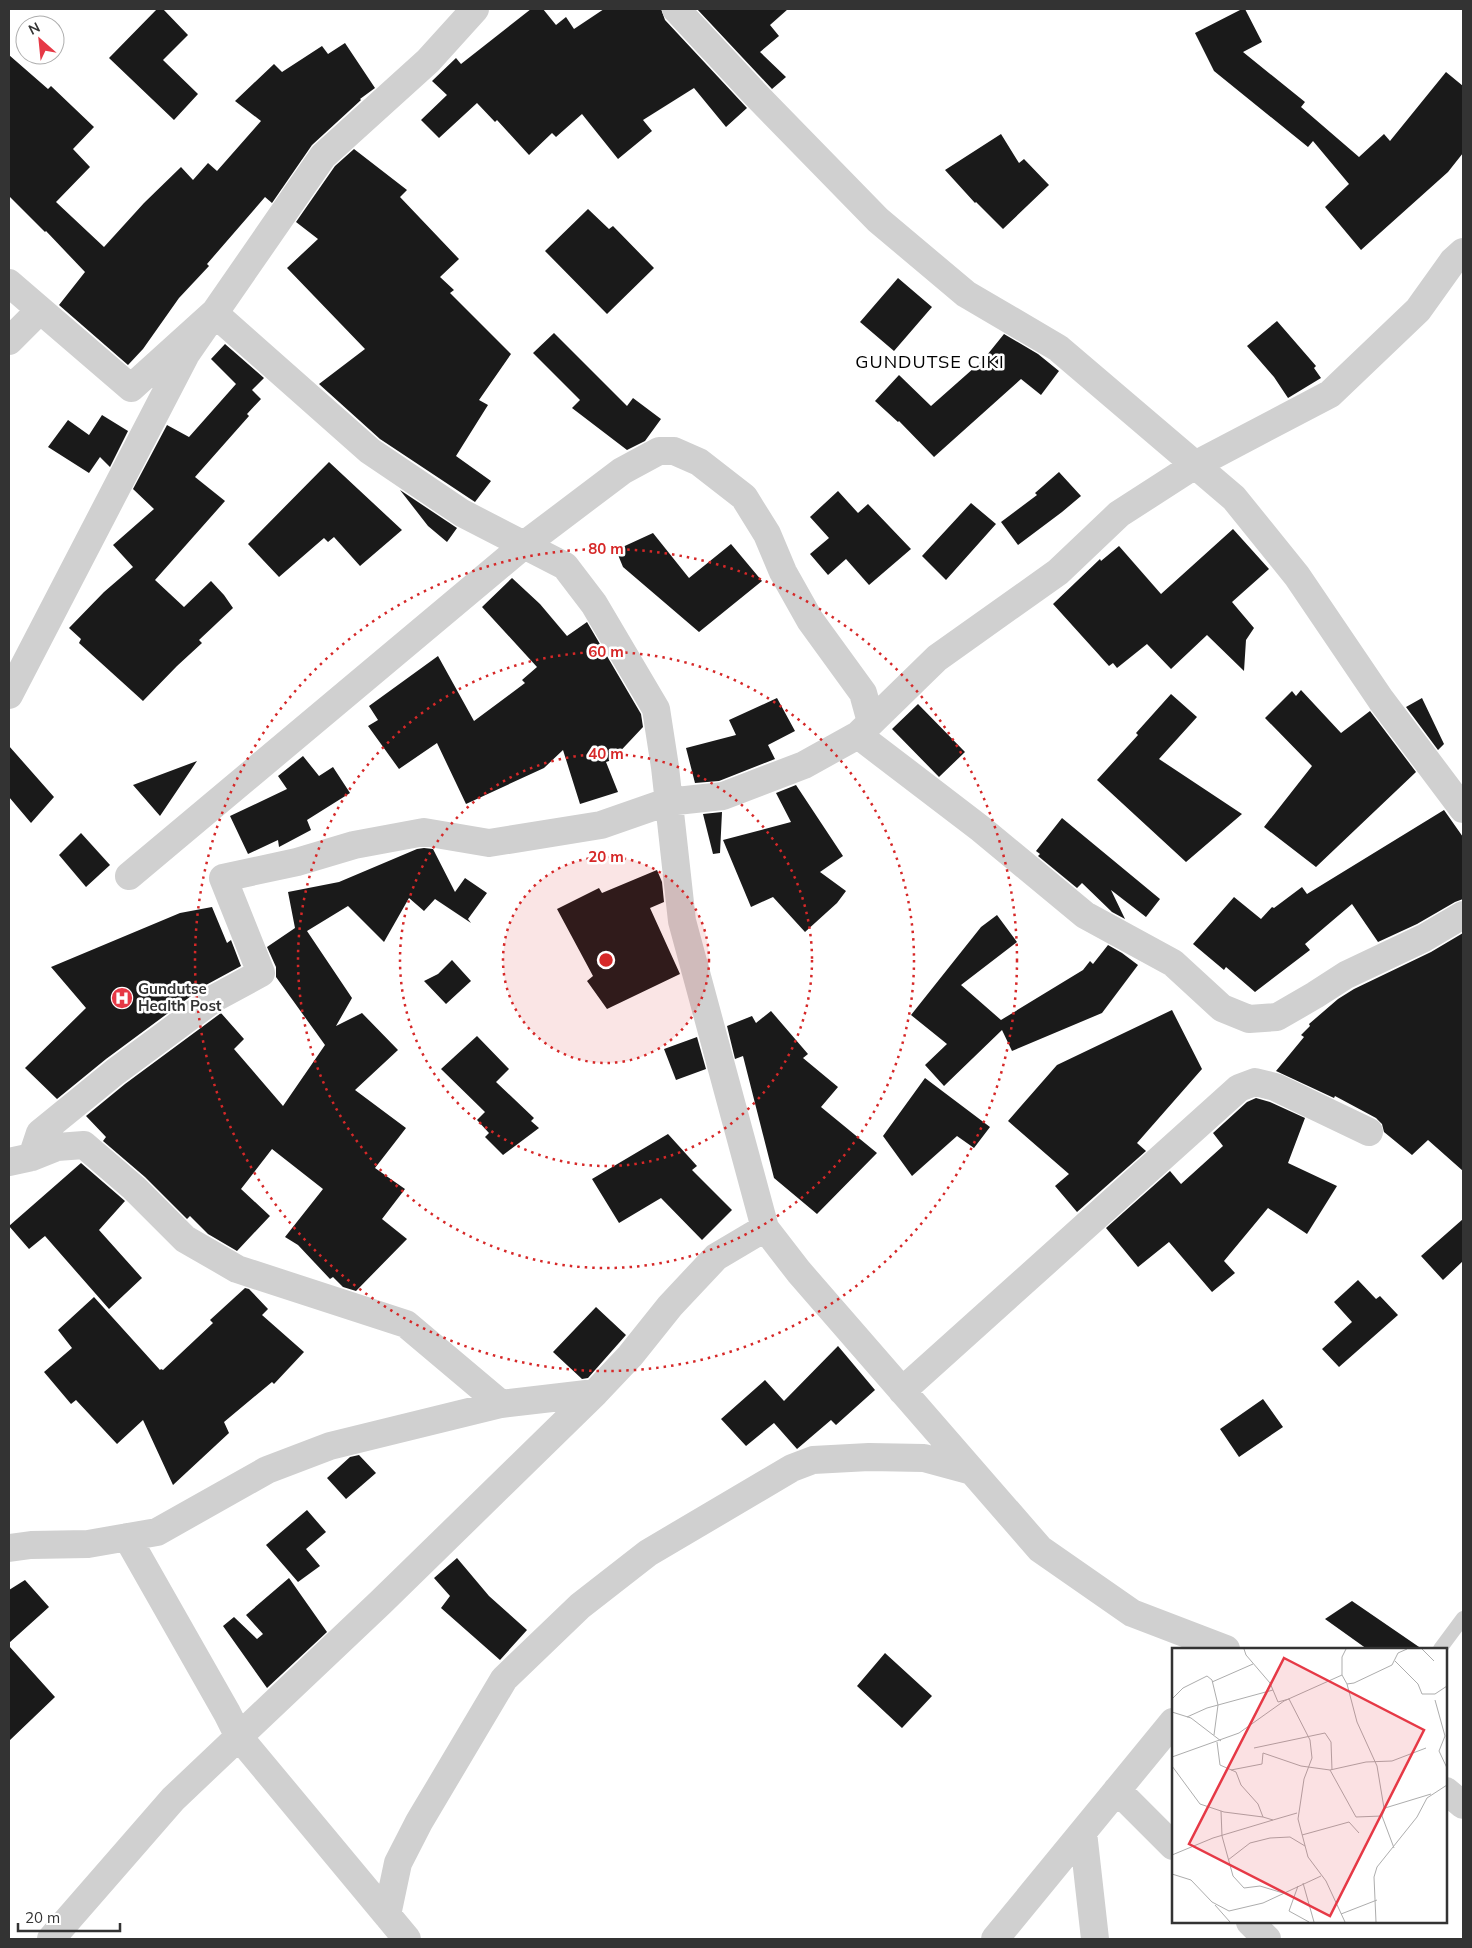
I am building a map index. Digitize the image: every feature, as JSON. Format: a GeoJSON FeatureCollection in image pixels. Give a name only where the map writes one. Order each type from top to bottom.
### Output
{"type":"FeatureCollection","features":[{"type":"Feature","properties":{"kind":"street"},"geometry":{"type":"LineString","coordinates":[[9,695],[186,354],[323,156],[428,61],[475,9]]}},
{"type":"Feature","properties":{"kind":"street"},"geometry":{"type":"LineString","coordinates":[[676,9],[756,95],[878,220],[966,294],[1058,348],[1234,498],[1297,576],[1381,700],[1463,809]]}},
{"type":"Feature","properties":{"kind":"street"},"geometry":{"type":"LineString","coordinates":[[21,1160],[40,1132],[115,1072],[215,998],[261,973],[223,878],[297,862],[354,845],[424,832],[489,843],[601,825],[667,802],[723,796],[804,765],[865,729],[937,658],[1058,572],[1119,514],[1196,465],[1330,394],[1418,310],[1453,261],[1463,252]]}},
{"type":"Feature","properties":{"kind":"street"},"geometry":{"type":"LineString","coordinates":[[9,283],[131,388],[214,313]]}},
{"type":"Feature","properties":{"kind":"street"},"geometry":{"type":"LineString","coordinates":[[9,341],[40,310]]}},
{"type":"Feature","properties":{"kind":"street"},"geometry":{"type":"LineString","coordinates":[[214,313],[370,451],[462,513],[565,566],[594,604],[656,710],[665,767],[667,802],[682,921],[765,1228],[799,1272],[1040,1549],[1132,1613],[1223,1648]]}},
{"type":"Feature","properties":{"kind":"street"},"geometry":{"type":"LineString","coordinates":[[129,876],[524,545],[622,471],[659,451],[674,451],[699,462],[744,497],[767,534],[783,572],[810,620],[863,694],[865,729],[1085,915],[1173,963],[1222,1008],[1249,1019],[1277,1017],[1346,975],[1424,938],[1463,915]]}},
{"type":"Feature","properties":{"kind":"street"},"geometry":{"type":"LineString","coordinates":[[902,1391],[1239,1088],[1255,1082],[1275,1087],[1369,1132]]}},
{"type":"Feature","properties":{"kind":"street"},"geometry":{"type":"LineString","coordinates":[[21,1160],[58,1147],[84,1145],[134,1188],[185,1239],[238,1269],[406,1324],[501,1404]]}},
{"type":"Feature","properties":{"kind":"street"},"geometry":{"type":"LineString","coordinates":[[51,1939],[173,1799],[595,1393],[630,1356],[670,1306],[716,1257],[765,1228]]}},
{"type":"Feature","properties":{"kind":"street"},"geometry":{"type":"LineString","coordinates":[[9,1548],[31,1545],[88,1544],[157,1532],[267,1470],[330,1446],[501,1404],[595,1393]]}},
{"type":"Feature","properties":{"kind":"street"},"geometry":{"type":"LineString","coordinates":[[387,1915],[398,1863],[419,1822],[504,1679],[580,1606],[648,1554],[792,1468],[813,1460],[870,1456],[924,1458],[972,1471]]}},
{"type":"Feature","properties":{"kind":"street"},"geometry":{"type":"LineString","coordinates":[[127,1537],[228,1713],[239,1737],[407,1939]]}},
{"type":"Feature","properties":{"kind":"street"},"geometry":{"type":"LineString","coordinates":[[995,1939],[1172,1723]]}},
{"type":"Feature","properties":{"kind":"street"},"geometry":{"type":"LineString","coordinates":[[1118,1790],[1172,1845]]}},
{"type":"Feature","properties":{"kind":"street"},"geometry":{"type":"LineString","coordinates":[[1447,1792],[1463,1805]]}},
{"type":"Feature","properties":{"kind":"street"},"geometry":{"type":"LineString","coordinates":[[1083,1832],[1095,1939]]}},
{"type":"Feature","properties":{"kind":"street"},"geometry":{"type":"LineString","coordinates":[[1251,1923],[1267,1939]]}},
{"type":"Feature","properties":{"kind":"lane"},"geometry":{"type":"LineString","coordinates":[[1441,1648],[1463,1618]]}},
{"type":"Feature","properties":{"kind":"building"},"geometry":{"type":"Polygon","coordinates":[[[157,9],[163,9],[188,35],[163,60],[198,94],[174,120],[109,58],[157,9]]]}},
{"type":"Feature","properties":{"kind":"building"},"geometry":{"type":"Polygon","coordinates":[[[531,9],[543,9],[556,25],[566,17],[574,29],[604,9],[661,9],[665,20],[747,108],[726,127],[694,88],[643,120],[652,131],[618,159],[582,114],[556,137],[552,133],[529,155],[497,120],[495,122],[477,103],[439,138],[421,120],[447,95],[432,81],[456,58],[461,64],[531,9]]]}},
{"type":"Feature","properties":{"kind":"building"},"geometry":{"type":"Polygon","coordinates":[[[697,9],[788,9],[770,25],[779,36],[760,52],[786,77],[772,89],[697,9]]]}},
{"type":"Feature","properties":{"kind":"building"},"geometry":{"type":"Polygon","coordinates":[[[1245,9],[1262,42],[1243,52],[1305,102],[1301,107],[1359,157],[1384,134],[1390,141],[1446,72],[1463,86],[1463,153],[1448,172],[1361,250],[1325,207],[1349,184],[1313,141],[1308,147],[1214,71],[1195,33],[1245,9]]]}},
{"type":"Feature","properties":{"kind":"building"},"geometry":{"type":"Polygon","coordinates":[[[345,43],[375,88],[360,99],[312,145],[272,203],[265,197],[207,264],[209,266],[179,298],[143,349],[128,365],[59,305],[85,272],[9,196],[9,55],[15,60],[15,65],[20,65],[48,89],[51,86],[94,127],[73,149],[90,167],[56,202],[104,247],[144,203],[181,167],[193,180],[208,163],[217,171],[261,121],[235,101],[274,64],[282,72],[322,46],[328,54],[345,43]]]}},
{"type":"Feature","properties":{"kind":"building"},"geometry":{"type":"Polygon","coordinates":[[[1001,134],[1019,163],[1024,159],[1049,185],[1003,229],[975,203],[945,170],[1001,134]]]}},
{"type":"Feature","properties":{"kind":"building"},"geometry":{"type":"Polygon","coordinates":[[[354,149],[407,190],[400,197],[459,259],[440,277],[454,290],[450,293],[511,354],[479,400],[488,405],[456,456],[491,481],[475,502],[380,439],[319,384],[365,349],[287,268],[318,239],[296,222],[335,166],[354,149]]]}},
{"type":"Feature","properties":{"kind":"building"},"geometry":{"type":"Polygon","coordinates":[[[588,209],[609,229],[613,226],[654,268],[607,314],[545,251],[588,209]]]}},
{"type":"Feature","properties":{"kind":"building"},"geometry":{"type":"Polygon","coordinates":[[[898,278],[932,307],[894,351],[860,322],[898,278]]]}},
{"type":"Feature","properties":{"kind":"building"},"geometry":{"type":"Polygon","coordinates":[[[1277,321],[1316,366],[1314,368],[1321,378],[1288,398],[1274,377],[1247,346],[1277,321]]]}},
{"type":"Feature","properties":{"kind":"building"},"geometry":{"type":"Polygon","coordinates":[[[554,333],[627,406],[633,398],[661,419],[645,441],[627,450],[572,408],[580,400],[533,353],[554,333]]]}},
{"type":"Feature","properties":{"kind":"building"},"geometry":{"type":"Polygon","coordinates":[[[1004,334],[1038,354],[1059,371],[1041,395],[1021,379],[934,457],[899,421],[875,401],[899,375],[931,406],[983,360],[1004,334]]]}},
{"type":"Feature","properties":{"kind":"building"},"geometry":{"type":"Polygon","coordinates":[[[225,344],[264,378],[252,390],[261,399],[247,414],[249,416],[195,477],[225,501],[155,580],[184,607],[211,581],[233,608],[199,640],[202,643],[143,701],[79,643],[81,639],[69,628],[104,592],[133,567],[113,545],[154,509],[133,489],[167,425],[189,437],[236,384],[211,359],[225,344]]]}},
{"type":"Feature","properties":{"kind":"building"},"geometry":{"type":"Polygon","coordinates":[[[102,415],[128,431],[110,467],[100,457],[89,473],[48,447],[68,420],[89,435],[102,415]]]}},
{"type":"Feature","properties":{"kind":"building"},"geometry":{"type":"Polygon","coordinates":[[[329,462],[402,530],[360,566],[334,537],[328,542],[324,538],[279,577],[248,544],[329,462]]]}},
{"type":"Feature","properties":{"kind":"building"},"geometry":{"type":"Polygon","coordinates":[[[1059,472],[1081,496],[1018,545],[1001,522],[1037,495],[1035,493],[1059,472]]]}},
{"type":"Feature","properties":{"kind":"building"},"geometry":{"type":"Polygon","coordinates":[[[400,490],[457,528],[447,542],[428,526],[400,490]]]}},
{"type":"Feature","properties":{"kind":"building"},"geometry":{"type":"Polygon","coordinates":[[[838,491],[858,513],[868,504],[911,549],[869,585],[846,559],[828,575],[810,554],[829,538],[810,517],[838,491]]]}},
{"type":"Feature","properties":{"kind":"building"},"geometry":{"type":"Polygon","coordinates":[[[971,503],[996,524],[946,580],[922,556],[971,503]]]}},
{"type":"Feature","properties":{"kind":"building"},"geometry":{"type":"Polygon","coordinates":[[[1233,529],[1269,569],[1232,602],[1254,628],[1246,640],[1244,671],[1207,635],[1171,669],[1147,644],[1117,668],[1113,663],[1109,666],[1053,604],[1100,559],[1101,561],[1119,546],[1161,594],[1233,529]]]}},
{"type":"Feature","properties":{"kind":"building"},"geometry":{"type":"Polygon","coordinates":[[[653,533],[689,578],[731,544],[762,581],[699,632],[623,567],[616,550],[653,533]]]}},
{"type":"Feature","properties":{"kind":"building"},"geometry":{"type":"Polygon","coordinates":[[[512,578],[540,604],[567,636],[587,622],[641,714],[643,727],[612,760],[606,762],[618,792],[580,804],[563,750],[544,768],[466,804],[437,743],[399,769],[368,726],[378,720],[369,706],[438,656],[474,721],[525,683],[522,680],[537,667],[482,607],[512,578]]]}},
{"type":"Feature","properties":{"kind":"building"},"geometry":{"type":"Polygon","coordinates":[[[1301,690],[1341,733],[1370,711],[1416,772],[1316,867],[1264,827],[1312,766],[1265,718],[1292,691],[1296,696],[1301,690]]]}},
{"type":"Feature","properties":{"kind":"building"},"geometry":{"type":"Polygon","coordinates":[[[1171,694],[1197,717],[1159,759],[1242,814],[1186,862],[1097,780],[1138,735],[1136,733],[1171,694]]]}},
{"type":"Feature","properties":{"kind":"building"},"geometry":{"type":"Polygon","coordinates":[[[777,698],[795,731],[768,745],[775,759],[719,781],[695,783],[686,748],[736,735],[729,720],[777,698]]]}},
{"type":"Feature","properties":{"kind":"building"},"geometry":{"type":"Polygon","coordinates":[[[1422,698],[1444,744],[1438,750],[1406,707],[1422,698]]]}},
{"type":"Feature","properties":{"kind":"building"},"geometry":{"type":"Polygon","coordinates":[[[918,704],[965,752],[939,777],[892,729],[918,704]]]}},
{"type":"Feature","properties":{"kind":"building"},"geometry":{"type":"Polygon","coordinates":[[[9,746],[54,797],[31,823],[9,797],[9,746]]]}},
{"type":"Feature","properties":{"kind":"building"},"geometry":{"type":"Polygon","coordinates":[[[303,756],[319,776],[333,767],[350,793],[307,820],[311,830],[279,847],[278,840],[248,854],[230,816],[287,789],[278,776],[303,756]]]}},
{"type":"Feature","properties":{"kind":"building"},"geometry":{"type":"Polygon","coordinates":[[[197,761],[160,816],[133,785],[197,761]]]}},
{"type":"Feature","properties":{"kind":"building"},"geometry":{"type":"Polygon","coordinates":[[[796,785],[843,856],[820,872],[846,891],[837,903],[805,932],[773,897],[751,907],[723,840],[791,822],[776,793],[796,785]]]}},
{"type":"Feature","properties":{"kind":"building"},"geometry":{"type":"Polygon","coordinates":[[[1444,810],[1463,837],[1463,899],[1417,924],[1378,942],[1352,904],[1305,944],[1310,950],[1255,992],[1226,967],[1224,970],[1193,944],[1234,897],[1261,919],[1272,907],[1274,908],[1302,887],[1307,894],[1444,810]]]}},
{"type":"Feature","properties":{"kind":"building"},"geometry":{"type":"Polygon","coordinates":[[[722,812],[720,853],[713,854],[703,814],[722,812]]]}},
{"type":"Feature","properties":{"kind":"building"},"geometry":{"type":"Polygon","coordinates":[[[1062,818],[1160,899],[1146,917],[1111,890],[1125,919],[1112,912],[1082,883],[1077,888],[1038,856],[1040,854],[1036,851],[1062,818]]]}},
{"type":"Feature","properties":{"kind":"building"},"geometry":{"type":"Polygon","coordinates":[[[81,833],[110,865],[86,887],[59,855],[81,833]]]}},
{"type":"Feature","properties":{"kind":"building"},"geometry":{"type":"Polygon","coordinates":[[[417,849],[433,849],[455,892],[465,878],[487,893],[468,919],[471,923],[435,899],[424,911],[409,898],[384,942],[348,906],[307,931],[352,998],[336,1026],[362,1013],[398,1050],[355,1090],[406,1128],[375,1168],[405,1189],[382,1219],[407,1239],[356,1291],[343,1287],[333,1277],[330,1279],[298,1245],[285,1237],[323,1189],[272,1149],[241,1189],[270,1216],[237,1251],[208,1234],[190,1216],[187,1219],[145,1177],[103,1141],[106,1137],[86,1116],[125,1084],[221,1013],[244,1039],[234,1049],[283,1106],[325,1045],[276,977],[276,967],[267,947],[295,928],[288,892],[339,882],[417,849]]]}},
{"type":"Feature","properties":{"kind":"building"},"geometry":{"type":"Polygon","coordinates":[[[657,870],[662,882],[664,902],[650,908],[680,974],[607,1009],[587,981],[593,976],[557,909],[599,888],[602,893],[657,870]]]}},
{"type":"Feature","properties":{"kind":"building","name":"Gundutse Health Post"},"geometry":{"type":"Polygon","coordinates":[[[212,907],[227,943],[231,940],[241,966],[206,985],[106,1059],[57,1099],[25,1068],[86,1008],[51,967],[180,913],[212,907]]]}},
{"type":"Feature","properties":{"kind":"building"},"geometry":{"type":"Polygon","coordinates":[[[997,915],[1017,942],[961,985],[1001,1020],[1083,970],[1090,961],[1093,964],[1108,945],[1138,965],[1102,1013],[1012,1051],[1002,1030],[944,1086],[925,1065],[947,1044],[911,1015],[981,927],[997,915]]]}},
{"type":"Feature","properties":{"kind":"building"},"geometry":{"type":"Polygon","coordinates":[[[1463,933],[1463,1171],[1428,1140],[1412,1155],[1384,1132],[1382,1124],[1376,1118],[1335,1096],[1334,1098],[1276,1071],[1304,1037],[1301,1035],[1310,1026],[1309,1024],[1338,999],[1354,989],[1431,952],[1463,933]]]}},
{"type":"Feature","properties":{"kind":"building"},"geometry":{"type":"Polygon","coordinates":[[[452,960],[471,981],[446,1004],[424,981],[438,974],[452,960]]]}},
{"type":"Feature","properties":{"kind":"building"},"geometry":{"type":"Polygon","coordinates":[[[1172,1010],[1202,1069],[1137,1143],[1146,1151],[1077,1212],[1055,1186],[1069,1174],[1008,1121],[1057,1065],[1172,1010]]]}},
{"type":"Feature","properties":{"kind":"building"},"geometry":{"type":"Polygon","coordinates":[[[771,1011],[808,1054],[803,1058],[838,1087],[821,1107],[877,1153],[817,1214],[774,1178],[743,1056],[735,1059],[727,1026],[752,1016],[756,1023],[771,1011]]]}},
{"type":"Feature","properties":{"kind":"building"},"geometry":{"type":"Polygon","coordinates":[[[477,1036],[509,1069],[496,1082],[534,1118],[531,1121],[539,1128],[503,1155],[485,1137],[489,1133],[477,1120],[485,1112],[441,1069],[477,1036]]]}},
{"type":"Feature","properties":{"kind":"building"},"geometry":{"type":"Polygon","coordinates":[[[697,1037],[706,1069],[676,1080],[664,1049],[697,1037]]]}},
{"type":"Feature","properties":{"kind":"building"},"geometry":{"type":"Polygon","coordinates":[[[925,1078],[990,1127],[974,1148],[957,1136],[912,1176],[883,1136],[925,1078]]]}},
{"type":"Feature","properties":{"kind":"building"},"geometry":{"type":"Polygon","coordinates":[[[1256,1098],[1270,1102],[1305,1118],[1288,1163],[1337,1186],[1307,1234],[1268,1208],[1224,1261],[1235,1273],[1212,1292],[1169,1242],[1138,1267],[1106,1228],[1170,1171],[1181,1184],[1223,1146],[1213,1133],[1247,1102],[1256,1098]]]}},
{"type":"Feature","properties":{"kind":"building"},"geometry":{"type":"Polygon","coordinates":[[[668,1134],[697,1166],[692,1170],[732,1210],[702,1240],[661,1198],[619,1223],[592,1179],[668,1134]]]}},
{"type":"Feature","properties":{"kind":"building"},"geometry":{"type":"Polygon","coordinates":[[[81,1163],[125,1201],[99,1230],[142,1278],[109,1309],[45,1236],[29,1249],[9,1226],[81,1163]]]}},
{"type":"Feature","properties":{"kind":"building"},"geometry":{"type":"Polygon","coordinates":[[[1463,1219],[1463,1261],[1443,1280],[1421,1256],[1463,1219]]]}},
{"type":"Feature","properties":{"kind":"building"},"geometry":{"type":"Polygon","coordinates":[[[1358,1280],[1376,1299],[1380,1296],[1398,1315],[1339,1367],[1322,1349],[1352,1322],[1334,1302],[1358,1280]]]}},
{"type":"Feature","properties":{"kind":"building"},"geometry":{"type":"Polygon","coordinates":[[[245,1288],[249,1289],[268,1309],[262,1315],[304,1352],[274,1384],[272,1382],[224,1422],[229,1433],[173,1485],[143,1420],[117,1444],[76,1400],[71,1404],[44,1372],[72,1348],[58,1330],[94,1297],[160,1370],[163,1370],[213,1323],[210,1320],[245,1288]]]}},
{"type":"Feature","properties":{"kind":"building"},"geometry":{"type":"Polygon","coordinates":[[[596,1307],[626,1335],[588,1378],[582,1379],[553,1352],[596,1307]]]}},
{"type":"Feature","properties":{"kind":"building"},"geometry":{"type":"Polygon","coordinates":[[[838,1346],[875,1390],[836,1425],[831,1420],[797,1449],[774,1423],[746,1446],[721,1419],[765,1380],[784,1401],[838,1346]]]}},
{"type":"Feature","properties":{"kind":"building"},"geometry":{"type":"Polygon","coordinates":[[[1263,1399],[1283,1427],[1239,1457],[1220,1429],[1263,1399]]]}},
{"type":"Feature","properties":{"kind":"building"},"geometry":{"type":"Polygon","coordinates":[[[359,1455],[376,1473],[346,1499],[327,1478],[350,1457],[359,1455]]]}},
{"type":"Feature","properties":{"kind":"building"},"geometry":{"type":"Polygon","coordinates":[[[307,1510],[326,1532],[306,1549],[320,1566],[298,1582],[266,1545],[307,1510]]]}},
{"type":"Feature","properties":{"kind":"building"},"geometry":{"type":"Polygon","coordinates":[[[457,1558],[489,1596],[527,1630],[500,1660],[441,1608],[450,1596],[434,1578],[457,1558]]]}},
{"type":"Feature","properties":{"kind":"building"},"geometry":{"type":"Polygon","coordinates":[[[289,1578],[327,1632],[267,1688],[223,1626],[234,1617],[257,1639],[263,1634],[246,1615],[289,1578]]]}},
{"type":"Feature","properties":{"kind":"building"},"geometry":{"type":"Polygon","coordinates":[[[25,1580],[49,1607],[9,1643],[9,1590],[25,1580]]]}},
{"type":"Feature","properties":{"kind":"building"},"geometry":{"type":"Polygon","coordinates":[[[1352,1601],[1421,1648],[1366,1648],[1325,1619],[1352,1601]]]}},
{"type":"Feature","properties":{"kind":"building"},"geometry":{"type":"Polygon","coordinates":[[[9,1646],[55,1697],[9,1741],[9,1646]]]}},
{"type":"Feature","properties":{"kind":"building"},"geometry":{"type":"Polygon","coordinates":[[[885,1653],[932,1696],[902,1728],[857,1686],[885,1653]]]}},
{"type":"Feature","properties":{"kind":"place","name":"Gundutse Health Post"},"geometry":{"type":"Point","coordinates":[122,998]}},
{"type":"Feature","properties":{"kind":"district","name":"GUNDUTSE CIKI"},"geometry":{"type":"Point","coordinates":[930,362]}}]}
